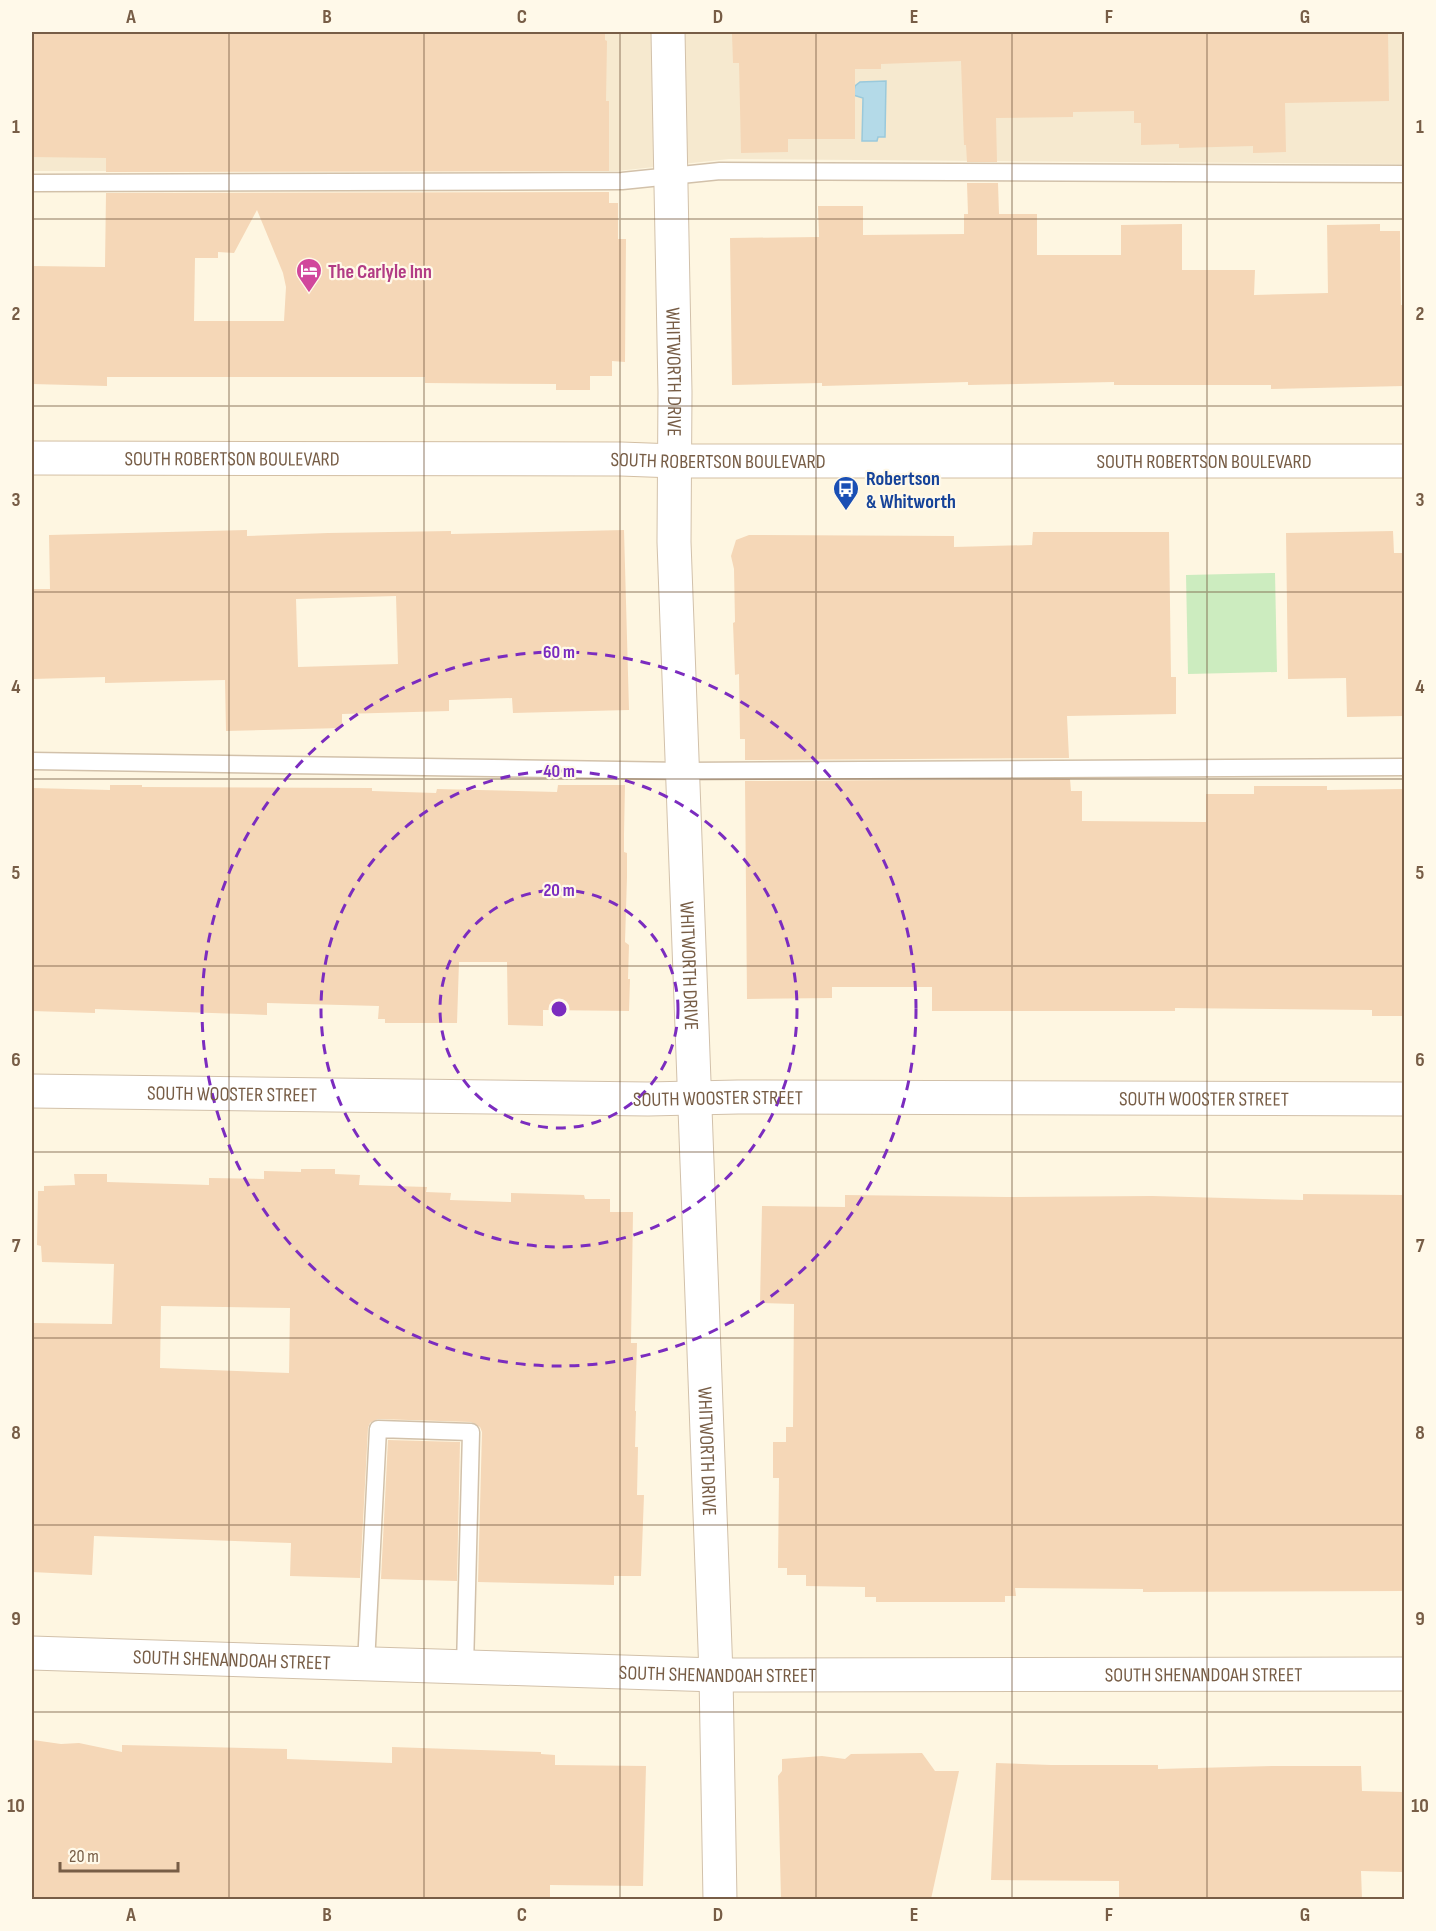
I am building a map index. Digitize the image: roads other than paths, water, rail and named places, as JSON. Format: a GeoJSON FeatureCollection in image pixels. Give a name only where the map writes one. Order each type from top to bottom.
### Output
{"type":"FeatureCollection","features":[{"type":"Feature","properties":{"kind":"street","name":"WHITWORTH DRIVE"},"geometry":{"type":"LineString","coordinates":[[668,32],[675,461],[674,542],[716,1675],[720,1899]]}},
{"type":"Feature","properties":{"kind":"street","name":"SOUTH ROBERTSON BOULEVARD"},"geometry":{"type":"LineString","coordinates":[[32,458],[1404,461]]}},
{"type":"Feature","properties":{"kind":"street","name":"SOUTH WOOSTER STREET"},"geometry":{"type":"LineString","coordinates":[[32,1091],[694,1098],[1404,1099]]}},
{"type":"Feature","properties":{"kind":"street","name":"SOUTH SHENANDOAH STREET"},"geometry":{"type":"LineString","coordinates":[[32,1653],[716,1675],[1404,1674]]}},
{"type":"Feature","properties":{"kind":"lane"},"geometry":{"type":"LineString","coordinates":[[32,183],[622,181],[720,171],[1404,174]]}},
{"type":"Feature","properties":{"kind":"lane"},"geometry":{"type":"LineString","coordinates":[[32,761],[683,771],[1404,766]]}},
{"type":"Feature","properties":{"kind":"lane"},"geometry":{"type":"LineString","coordinates":[[366,1664],[378,1428],[471,1432],[465,1667]]}},
{"type":"Feature","properties":{"kind":"water"},"geometry":{"type":"Polygon","coordinates":[[[886,81],[885,137],[878,137],[877,141],[862,141],[863,98],[853,95],[855,86],[860,82],[886,81]]]}},
{"type":"Feature","properties":{"kind":"place","name":"The Carlyle Inn"},"geometry":{"type":"Point","coordinates":[309,294]}},
{"type":"Feature","properties":{"kind":"place","name":"Robertson & Whitworth"},"geometry":{"type":"Point","coordinates":[846,512]}}]}
